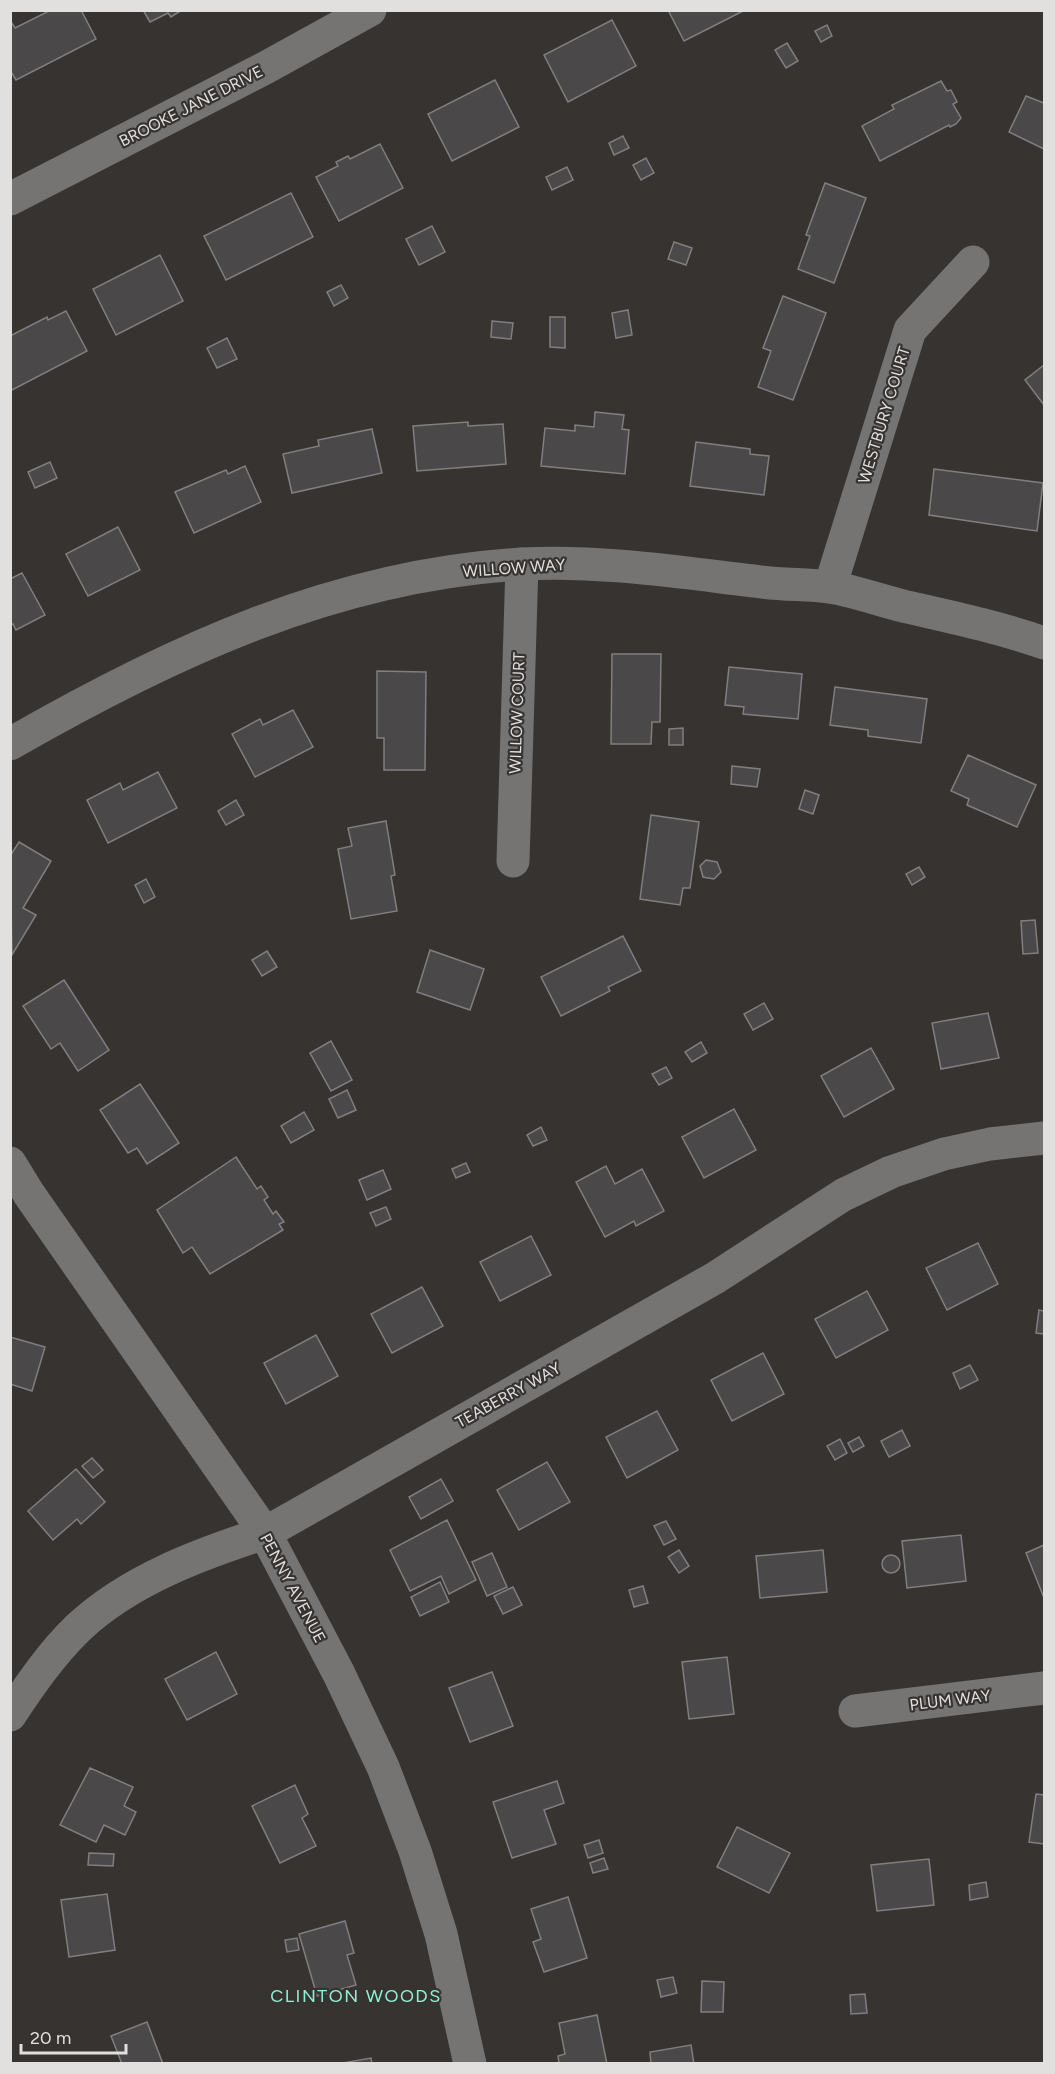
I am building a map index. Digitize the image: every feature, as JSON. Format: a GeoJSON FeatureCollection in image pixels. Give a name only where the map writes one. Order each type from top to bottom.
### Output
{"type":"FeatureCollection","features":[{"type":"Feature","properties":{"kind":"street","name":"BROOKE JANE DRIVE"},"geometry":{"type":"LineString","coordinates":[[10,199],[265,68],[370,10]]}},
{"type":"Feature","properties":{"kind":"street","name":"WESTBURY COURT"},"geometry":{"type":"LineString","coordinates":[[830,587],[910,330],[973,262]]}},
{"type":"Feature","properties":{"kind":"street","name":"WILLOW WAY"},"geometry":{"type":"LineString","coordinates":[[10,744],[76,706],[194,648],[269,617],[380,585],[436,574],[522,564],[596,564],[830,587],[982,624],[1044,643]]}},
{"type":"Feature","properties":{"kind":"street","name":"WILLOW COURT"},"geometry":{"type":"LineString","coordinates":[[513,861],[522,564]]}},
{"type":"Feature","properties":{"kind":"street","name":"TEABERRY WAY"},"geometry":{"type":"LineString","coordinates":[[10,1715],[32,1682],[79,1628],[118,1599],[163,1572],[211,1550],[265,1533],[715,1278],[843,1196],[891,1172],[944,1154],[990,1144],[1044,1138]]}},
{"type":"Feature","properties":{"kind":"street","name":"PENNY AVENUE"},"geometry":{"type":"LineString","coordinates":[[10,1163],[20,1199],[265,1533],[339,1674],[383,1767],[415,1851],[441,1934],[470,2064]]}},
{"type":"Feature","properties":{"kind":"street","name":"PLUM WAY"},"geometry":{"type":"LineString","coordinates":[[855,1711],[1044,1688]]}},
{"type":"Feature","properties":{"kind":"building"},"geometry":{"type":"Polygon","coordinates":[[[51,10],[81,10],[96,39],[16,80],[10,70],[10,20],[15,28],[51,10]]]}},
{"type":"Feature","properties":{"kind":"building"},"geometry":{"type":"Polygon","coordinates":[[[143,10],[182,10],[171,17],[168,13],[150,22],[143,10]]]}},
{"type":"Feature","properties":{"kind":"building"},"geometry":{"type":"Polygon","coordinates":[[[668,10],[745,10],[684,41],[668,10]]]}},
{"type":"Feature","properties":{"kind":"building"},"geometry":{"type":"Polygon","coordinates":[[[612,20],[636,66],[568,102],[544,55],[612,20]]]}},
{"type":"Feature","properties":{"kind":"building"},"geometry":{"type":"Polygon","coordinates":[[[827,25],[832,36],[821,42],[815,31],[827,25]]]}},
{"type":"Feature","properties":{"kind":"building"},"geometry":{"type":"Polygon","coordinates":[[[787,43],[798,61],[786,68],[775,50],[787,43]]]}},
{"type":"Feature","properties":{"kind":"building"},"geometry":{"type":"Polygon","coordinates":[[[495,80],[519,127],[452,161],[428,114],[495,80]]]}},
{"type":"Feature","properties":{"kind":"building"},"geometry":{"type":"Polygon","coordinates":[[[941,81],[947,91],[951,90],[957,102],[953,104],[961,118],[956,124],[950,127],[949,125],[880,161],[862,126],[894,109],[892,105],[941,81]]]}},
{"type":"Feature","properties":{"kind":"building"},"geometry":{"type":"Polygon","coordinates":[[[1026,96],[1044,103],[1044,149],[1009,132],[1026,96]]]}},
{"type":"Feature","properties":{"kind":"building"},"geometry":{"type":"Polygon","coordinates":[[[623,136],[629,148],[614,155],[609,143],[623,136]]]}},
{"type":"Feature","properties":{"kind":"building"},"geometry":{"type":"Polygon","coordinates":[[[380,144],[403,188],[339,221],[316,177],[338,166],[336,162],[348,156],[350,159],[380,144]]]}},
{"type":"Feature","properties":{"kind":"building"},"geometry":{"type":"Polygon","coordinates":[[[646,158],[654,173],[641,180],[633,165],[646,158]]]}},
{"type":"Feature","properties":{"kind":"building"},"geometry":{"type":"Polygon","coordinates":[[[567,167],[573,180],[552,190],[546,177],[567,167]]]}},
{"type":"Feature","properties":{"kind":"building"},"geometry":{"type":"Polygon","coordinates":[[[825,183],[866,198],[834,283],[798,269],[810,236],[806,235],[825,183]]]}},
{"type":"Feature","properties":{"kind":"building"},"geometry":{"type":"Polygon","coordinates":[[[291,193],[313,237],[226,280],[204,236],[291,193]]]}},
{"type":"Feature","properties":{"kind":"building"},"geometry":{"type":"Polygon","coordinates":[[[432,226],[445,252],[419,265],[406,239],[432,226]]]}},
{"type":"Feature","properties":{"kind":"building"},"geometry":{"type":"Polygon","coordinates":[[[674,242],[692,248],[686,265],[668,259],[674,242]]]}},
{"type":"Feature","properties":{"kind":"building"},"geometry":{"type":"Polygon","coordinates":[[[160,255],[183,301],[116,335],[93,289],[160,255]]]}},
{"type":"Feature","properties":{"kind":"building"},"geometry":{"type":"Polygon","coordinates":[[[341,285],[348,298],[334,306],[327,292],[341,285]]]}},
{"type":"Feature","properties":{"kind":"building"},"geometry":{"type":"Polygon","coordinates":[[[783,296],[826,313],[793,400],[758,387],[771,351],[763,348],[783,296]]]}},
{"type":"Feature","properties":{"kind":"building"},"geometry":{"type":"Polygon","coordinates":[[[628,310],[632,335],[616,338],[612,313],[628,310]]]}},
{"type":"Feature","properties":{"kind":"building"},"geometry":{"type":"Polygon","coordinates":[[[66,311],[87,351],[10,391],[10,336],[47,317],[48,320],[66,311]]]}},
{"type":"Feature","properties":{"kind":"building"},"geometry":{"type":"Polygon","coordinates":[[[550,317],[565,317],[565,348],[550,347],[550,317]]]}},
{"type":"Feature","properties":{"kind":"building"},"geometry":{"type":"Polygon","coordinates":[[[492,321],[513,323],[511,339],[491,337],[492,321]]]}},
{"type":"Feature","properties":{"kind":"building"},"geometry":{"type":"Polygon","coordinates":[[[227,338],[237,359],[217,368],[207,348],[227,338]]]}},
{"type":"Feature","properties":{"kind":"building"},"geometry":{"type":"Polygon","coordinates":[[[1044,365],[1044,405],[1025,380],[1044,365]]]}},
{"type":"Feature","properties":{"kind":"building"},"geometry":{"type":"Polygon","coordinates":[[[595,412],[624,415],[622,429],[629,430],[625,474],[541,466],[545,428],[575,431],[575,425],[594,427],[595,412]]]}},
{"type":"Feature","properties":{"kind":"building"},"geometry":{"type":"Polygon","coordinates":[[[468,422],[468,426],[503,424],[506,464],[417,471],[413,426],[468,422]]]}},
{"type":"Feature","properties":{"kind":"building"},"geometry":{"type":"Polygon","coordinates":[[[372,429],[382,473],[292,493],[283,454],[319,446],[318,440],[372,429]]]}},
{"type":"Feature","properties":{"kind":"building"},"geometry":{"type":"Polygon","coordinates":[[[696,442],[750,449],[750,454],[769,456],[764,495],[690,486],[696,442]]]}},
{"type":"Feature","properties":{"kind":"building"},"geometry":{"type":"Polygon","coordinates":[[[50,462],[57,478],[35,488],[28,472],[50,462]]]}},
{"type":"Feature","properties":{"kind":"building"},"geometry":{"type":"Polygon","coordinates":[[[245,466],[261,502],[194,533],[175,492],[226,470],[228,474],[245,466]]]}},
{"type":"Feature","properties":{"kind":"building"},"geometry":{"type":"Polygon","coordinates":[[[934,469],[1043,483],[1037,531],[929,515],[934,469]]]}},
{"type":"Feature","properties":{"kind":"building"},"geometry":{"type":"Polygon","coordinates":[[[118,527],[140,570],[88,596],[66,554],[118,527]]]}},
{"type":"Feature","properties":{"kind":"building"},"geometry":{"type":"Polygon","coordinates":[[[22,573],[45,615],[16,630],[13,624],[10,625],[10,579],[22,573]]]}},
{"type":"Feature","properties":{"kind":"building"},"geometry":{"type":"Polygon","coordinates":[[[612,654],[661,654],[660,722],[652,722],[651,744],[611,744],[612,654]]]}},
{"type":"Feature","properties":{"kind":"building"},"geometry":{"type":"Polygon","coordinates":[[[729,667],[802,674],[798,719],[743,714],[744,707],[725,705],[729,667]]]}},
{"type":"Feature","properties":{"kind":"building"},"geometry":{"type":"Polygon","coordinates":[[[377,671],[426,672],[425,770],[384,770],[384,738],[377,738],[377,671]]]}},
{"type":"Feature","properties":{"kind":"building"},"geometry":{"type":"Polygon","coordinates":[[[835,687],[927,699],[921,743],[868,736],[868,730],[830,725],[835,687]]]}},
{"type":"Feature","properties":{"kind":"building"},"geometry":{"type":"Polygon","coordinates":[[[293,710],[313,747],[255,777],[232,734],[260,719],[263,725],[293,710]]]}},
{"type":"Feature","properties":{"kind":"building"},"geometry":{"type":"Polygon","coordinates":[[[683,728],[683,745],[669,745],[669,729],[683,728]]]}},
{"type":"Feature","properties":{"kind":"building"},"geometry":{"type":"Polygon","coordinates":[[[968,755],[1036,785],[1017,827],[967,805],[969,799],[951,791],[968,755]]]}},
{"type":"Feature","properties":{"kind":"building"},"geometry":{"type":"Polygon","coordinates":[[[732,766],[760,769],[757,787],[731,784],[732,766]]]}},
{"type":"Feature","properties":{"kind":"building"},"geometry":{"type":"Polygon","coordinates":[[[158,772],[177,808],[108,843],[87,800],[120,783],[123,790],[158,772]]]}},
{"type":"Feature","properties":{"kind":"building"},"geometry":{"type":"Polygon","coordinates":[[[805,790],[819,795],[813,814],[799,809],[805,790]]]}},
{"type":"Feature","properties":{"kind":"building"},"geometry":{"type":"Polygon","coordinates":[[[236,800],[244,815],[226,825],[218,811],[236,800]]]}},
{"type":"Feature","properties":{"kind":"building"},"geometry":{"type":"Polygon","coordinates":[[[651,815],[699,822],[690,888],[683,888],[680,905],[640,899],[651,815]]]}},
{"type":"Feature","properties":{"kind":"building"},"geometry":{"type":"Polygon","coordinates":[[[386,821],[395,875],[391,876],[397,911],[351,919],[338,849],[352,846],[348,828],[386,821]]]}},
{"type":"Feature","properties":{"kind":"building"},"geometry":{"type":"Polygon","coordinates":[[[19,842],[51,861],[23,908],[36,915],[12,955],[10,856],[19,842]]]}},
{"type":"Feature","properties":{"kind":"building"},"geometry":{"type":"Polygon","coordinates":[[[706,860],[717,862],[721,872],[714,879],[703,877],[700,866],[706,860]]]}},
{"type":"Feature","properties":{"kind":"building"},"geometry":{"type":"Polygon","coordinates":[[[919,867],[925,877],[912,885],[906,874],[919,867]]]}},
{"type":"Feature","properties":{"kind":"building"},"geometry":{"type":"Polygon","coordinates":[[[146,879],[155,897],[144,903],[135,885],[146,879]]]}},
{"type":"Feature","properties":{"kind":"building"},"geometry":{"type":"Polygon","coordinates":[[[1035,920],[1038,953],[1023,954],[1021,921],[1035,920]]]}},
{"type":"Feature","properties":{"kind":"building"},"geometry":{"type":"Polygon","coordinates":[[[623,936],[641,971],[608,987],[610,991],[561,1016],[541,977],[623,936]]]}},
{"type":"Feature","properties":{"kind":"building"},"geometry":{"type":"Polygon","coordinates":[[[430,950],[484,969],[470,1010],[417,992],[430,950]]]}},
{"type":"Feature","properties":{"kind":"building"},"geometry":{"type":"Polygon","coordinates":[[[267,951],[277,967],[262,976],[252,960],[267,951]]]}},
{"type":"Feature","properties":{"kind":"building"},"geometry":{"type":"Polygon","coordinates":[[[64,980],[109,1050],[78,1071],[60,1043],[51,1049],[23,1006],[64,980]]]}},
{"type":"Feature","properties":{"kind":"building"},"geometry":{"type":"Polygon","coordinates":[[[764,1003],[773,1019],[753,1030],[744,1014],[764,1003]]]}},
{"type":"Feature","properties":{"kind":"building"},"geometry":{"type":"Polygon","coordinates":[[[988,1013],[999,1058],[941,1069],[932,1023],[988,1013]]]}},
{"type":"Feature","properties":{"kind":"building"},"geometry":{"type":"Polygon","coordinates":[[[331,1041],[352,1080],[331,1091],[310,1053],[331,1041]]]}},
{"type":"Feature","properties":{"kind":"building"},"geometry":{"type":"Polygon","coordinates":[[[701,1042],[707,1053],[692,1062],[685,1052],[701,1042]]]}},
{"type":"Feature","properties":{"kind":"building"},"geometry":{"type":"Polygon","coordinates":[[[871,1048],[894,1089],[844,1117],[821,1076],[871,1048]]]}},
{"type":"Feature","properties":{"kind":"building"},"geometry":{"type":"Polygon","coordinates":[[[666,1067],[672,1078],[659,1085],[652,1074],[666,1067]]]}},
{"type":"Feature","properties":{"kind":"building"},"geometry":{"type":"Polygon","coordinates":[[[140,1084],[179,1143],[147,1164],[137,1148],[128,1153],[100,1110],[140,1084]]]}},
{"type":"Feature","properties":{"kind":"building"},"geometry":{"type":"Polygon","coordinates":[[[347,1090],[356,1110],[338,1118],[329,1099],[347,1090]]]}},
{"type":"Feature","properties":{"kind":"building"},"geometry":{"type":"Polygon","coordinates":[[[734,1109],[756,1150],[704,1178],[682,1137],[734,1109]]]}},
{"type":"Feature","properties":{"kind":"building"},"geometry":{"type":"Polygon","coordinates":[[[304,1112],[314,1130],[291,1143],[281,1126],[304,1112]]]}},
{"type":"Feature","properties":{"kind":"building"},"geometry":{"type":"Polygon","coordinates":[[[541,1127],[547,1140],[533,1146],[527,1135],[541,1127]]]}},
{"type":"Feature","properties":{"kind":"building"},"geometry":{"type":"Polygon","coordinates":[[[236,1157],[257,1189],[261,1186],[268,1197],[264,1200],[273,1214],[276,1211],[284,1222],[279,1224],[283,1230],[210,1274],[192,1247],[183,1253],[157,1210],[236,1157]]]}},
{"type":"Feature","properties":{"kind":"building"},"geometry":{"type":"Polygon","coordinates":[[[466,1163],[470,1172],[456,1178],[452,1169],[466,1163]]]}},
{"type":"Feature","properties":{"kind":"building"},"geometry":{"type":"Polygon","coordinates":[[[606,1166],[615,1184],[642,1169],[664,1211],[636,1226],[634,1221],[605,1237],[576,1182],[606,1166]]]}},
{"type":"Feature","properties":{"kind":"building"},"geometry":{"type":"Polygon","coordinates":[[[383,1170],[391,1189],[367,1200],[359,1180],[383,1170]]]}},
{"type":"Feature","properties":{"kind":"building"},"geometry":{"type":"Polygon","coordinates":[[[386,1207],[391,1219],[376,1226],[370,1213],[386,1207]]]}},
{"type":"Feature","properties":{"kind":"building"},"geometry":{"type":"Polygon","coordinates":[[[531,1236],[551,1275],[500,1301],[480,1262],[531,1236]]]}},
{"type":"Feature","properties":{"kind":"building"},"geometry":{"type":"Polygon","coordinates":[[[978,1243],[998,1284],[947,1310],[926,1268],[978,1243]]]}},
{"type":"Feature","properties":{"kind":"building"},"geometry":{"type":"Polygon","coordinates":[[[422,1287],[443,1326],[392,1353],[371,1314],[422,1287]]]}},
{"type":"Feature","properties":{"kind":"building"},"geometry":{"type":"Polygon","coordinates":[[[867,1291],[888,1330],[836,1358],[815,1319],[867,1291]]]}},
{"type":"Feature","properties":{"kind":"building"},"geometry":{"type":"Polygon","coordinates":[[[1039,1310],[1044,1311],[1044,1334],[1036,1333],[1039,1310]]]}},
{"type":"Feature","properties":{"kind":"building"},"geometry":{"type":"Polygon","coordinates":[[[316,1335],[338,1376],[286,1404],[264,1363],[316,1335]]]}},
{"type":"Feature","properties":{"kind":"building"},"geometry":{"type":"Polygon","coordinates":[[[10,1337],[45,1347],[32,1391],[10,1384],[10,1337]]]}},
{"type":"Feature","properties":{"kind":"building"},"geometry":{"type":"Polygon","coordinates":[[[763,1353],[784,1394],[732,1421],[711,1380],[763,1353]]]}},
{"type":"Feature","properties":{"kind":"building"},"geometry":{"type":"Polygon","coordinates":[[[970,1365],[978,1380],[960,1389],[953,1373],[970,1365]]]}},
{"type":"Feature","properties":{"kind":"building"},"geometry":{"type":"Polygon","coordinates":[[[657,1411],[678,1450],[627,1478],[606,1437],[657,1411]]]}},
{"type":"Feature","properties":{"kind":"building"},"geometry":{"type":"Polygon","coordinates":[[[902,1430],[910,1446],[889,1457],[881,1441],[902,1430]]]}},
{"type":"Feature","properties":{"kind":"building"},"geometry":{"type":"Polygon","coordinates":[[[859,1437],[864,1446],[853,1452],[848,1443],[859,1437]]]}},
{"type":"Feature","properties":{"kind":"building"},"geometry":{"type":"Polygon","coordinates":[[[840,1439],[847,1453],[835,1460],[827,1446],[840,1439]]]}},
{"type":"Feature","properties":{"kind":"building"},"geometry":{"type":"Polygon","coordinates":[[[92,1458],[103,1470],[93,1478],[82,1466],[92,1458]]]}},
{"type":"Feature","properties":{"kind":"building"},"geometry":{"type":"Polygon","coordinates":[[[547,1462],[570,1502],[519,1530],[497,1490],[547,1462]]]}},
{"type":"Feature","properties":{"kind":"building"},"geometry":{"type":"Polygon","coordinates":[[[76,1469],[105,1502],[81,1524],[77,1519],[53,1540],[28,1511],[76,1469]]]}},
{"type":"Feature","properties":{"kind":"building"},"geometry":{"type":"Polygon","coordinates":[[[441,1479],[453,1501],[421,1519],[409,1497],[441,1479]]]}},
{"type":"Feature","properties":{"kind":"building"},"geometry":{"type":"Polygon","coordinates":[[[447,1520],[476,1580],[449,1594],[441,1576],[410,1591],[390,1550],[447,1520]]]}},
{"type":"Feature","properties":{"kind":"building"},"geometry":{"type":"Polygon","coordinates":[[[666,1521],[676,1539],[664,1545],[654,1526],[666,1521]]]}},
{"type":"Feature","properties":{"kind":"building"},"geometry":{"type":"Polygon","coordinates":[[[961,1535],[966,1581],[907,1588],[902,1541],[961,1535]]]}},
{"type":"Feature","properties":{"kind":"building"},"geometry":{"type":"Polygon","coordinates":[[[1044,1545],[1044,1598],[1026,1553],[1044,1545]]]}},
{"type":"Feature","properties":{"kind":"building"},"geometry":{"type":"Polygon","coordinates":[[[679,1550],[689,1566],[679,1573],[668,1557],[679,1550]]]}},
{"type":"Feature","properties":{"kind":"building"},"geometry":{"type":"Polygon","coordinates":[[[823,1550],[827,1592],[760,1598],[756,1556],[823,1550]]]}},
{"type":"Feature","properties":{"kind":"building"},"geometry":{"type":"Polygon","coordinates":[[[492,1553],[507,1587],[487,1596],[472,1562],[492,1553]]]}},
{"type":"Feature","properties":{"kind":"building"},"geometry":{"type":"Polygon","coordinates":[[[887,1555],[895,1555],[900,1560],[898,1571],[887,1573],[882,1568],[882,1560],[887,1555]]]}},
{"type":"Feature","properties":{"kind":"building"},"geometry":{"type":"Polygon","coordinates":[[[440,1582],[449,1602],[420,1616],[411,1597],[440,1582]]]}},
{"type":"Feature","properties":{"kind":"building"},"geometry":{"type":"Polygon","coordinates":[[[643,1586],[648,1603],[634,1607],[629,1590],[643,1586]]]}},
{"type":"Feature","properties":{"kind":"building"},"geometry":{"type":"Polygon","coordinates":[[[513,1587],[522,1605],[503,1614],[494,1596],[513,1587]]]}},
{"type":"Feature","properties":{"kind":"building"},"geometry":{"type":"Polygon","coordinates":[[[216,1652],[237,1694],[187,1720],[165,1679],[216,1652]]]}},
{"type":"Feature","properties":{"kind":"building"},"geometry":{"type":"Polygon","coordinates":[[[727,1657],[734,1714],[689,1719],[682,1662],[727,1657]]]}},
{"type":"Feature","properties":{"kind":"building"},"geometry":{"type":"Polygon","coordinates":[[[492,1672],[513,1726],[470,1742],[449,1688],[492,1672]]]}},
{"type":"Feature","properties":{"kind":"building"},"geometry":{"type":"Polygon","coordinates":[[[90,1768],[133,1787],[124,1806],[136,1812],[125,1835],[104,1825],[96,1842],[60,1825],[90,1768]]]}},
{"type":"Feature","properties":{"kind":"building"},"geometry":{"type":"Polygon","coordinates":[[[557,1781],[564,1803],[544,1810],[556,1844],[512,1858],[493,1802],[557,1781]]]}},
{"type":"Feature","properties":{"kind":"building"},"geometry":{"type":"Polygon","coordinates":[[[295,1785],[308,1814],[302,1818],[316,1846],[280,1863],[252,1806],[295,1785]]]}},
{"type":"Feature","properties":{"kind":"building"},"geometry":{"type":"Polygon","coordinates":[[[1036,1794],[1044,1795],[1044,1844],[1029,1842],[1036,1794]]]}},
{"type":"Feature","properties":{"kind":"building"},"geometry":{"type":"Polygon","coordinates":[[[737,1827],[790,1853],[769,1893],[717,1867],[737,1827]]]}},
{"type":"Feature","properties":{"kind":"building"},"geometry":{"type":"Polygon","coordinates":[[[599,1840],[603,1853],[588,1858],[584,1845],[599,1840]]]}},
{"type":"Feature","properties":{"kind":"building"},"geometry":{"type":"Polygon","coordinates":[[[89,1853],[114,1854],[113,1866],[88,1865],[89,1853]]]}},
{"type":"Feature","properties":{"kind":"building"},"geometry":{"type":"Polygon","coordinates":[[[604,1858],[608,1869],[593,1873],[590,1863],[604,1858]]]}},
{"type":"Feature","properties":{"kind":"building"},"geometry":{"type":"Polygon","coordinates":[[[929,1859],[934,1905],[877,1911],[871,1865],[929,1859]]]}},
{"type":"Feature","properties":{"kind":"building"},"geometry":{"type":"Polygon","coordinates":[[[986,1882],[988,1897],[970,1900],[969,1885],[986,1882]]]}},
{"type":"Feature","properties":{"kind":"building"},"geometry":{"type":"Polygon","coordinates":[[[107,1894],[115,1950],[69,1957],[61,1900],[107,1894]]]}},
{"type":"Feature","properties":{"kind":"building"},"geometry":{"type":"Polygon","coordinates":[[[568,1897],[587,1958],[544,1972],[533,1942],[541,1939],[531,1909],[568,1897]]]}},
{"type":"Feature","properties":{"kind":"building"},"geometry":{"type":"Polygon","coordinates":[[[345,1921],[354,1953],[347,1955],[356,1985],[317,1996],[299,1934],[345,1921]]]}},
{"type":"Feature","properties":{"kind":"building"},"geometry":{"type":"Polygon","coordinates":[[[297,1938],[299,1950],[287,1952],[285,1940],[297,1938]]]}},
{"type":"Feature","properties":{"kind":"building"},"geometry":{"type":"Polygon","coordinates":[[[673,1977],[677,1993],[661,1997],[657,1980],[673,1977]]]}},
{"type":"Feature","properties":{"kind":"building"},"geometry":{"type":"Polygon","coordinates":[[[702,1981],[724,1982],[723,2012],[701,2012],[702,1981]]]}},
{"type":"Feature","properties":{"kind":"building"},"geometry":{"type":"Polygon","coordinates":[[[865,1994],[867,2013],[851,2014],[850,1995],[865,1994]]]}},
{"type":"Feature","properties":{"kind":"building"},"geometry":{"type":"Polygon","coordinates":[[[597,2015],[607,2064],[559,2064],[558,2056],[565,2054],[559,2023],[597,2015]]]}},
{"type":"Feature","properties":{"kind":"building"},"geometry":{"type":"Polygon","coordinates":[[[147,2022],[163,2064],[122,2064],[111,2036],[147,2022]]]}},
{"type":"Feature","properties":{"kind":"building"},"geometry":{"type":"Polygon","coordinates":[[[691,2045],[694,2064],[651,2064],[650,2052],[691,2045]]]}},
{"type":"Feature","properties":{"kind":"building"},"geometry":{"type":"Polygon","coordinates":[[[371,2058],[372,2064],[337,2064],[371,2058]]]}},
{"type":"Feature","properties":{"kind":"district","name":"CLINTON WOODS"},"geometry":{"type":"Point","coordinates":[356,1996]}}]}
